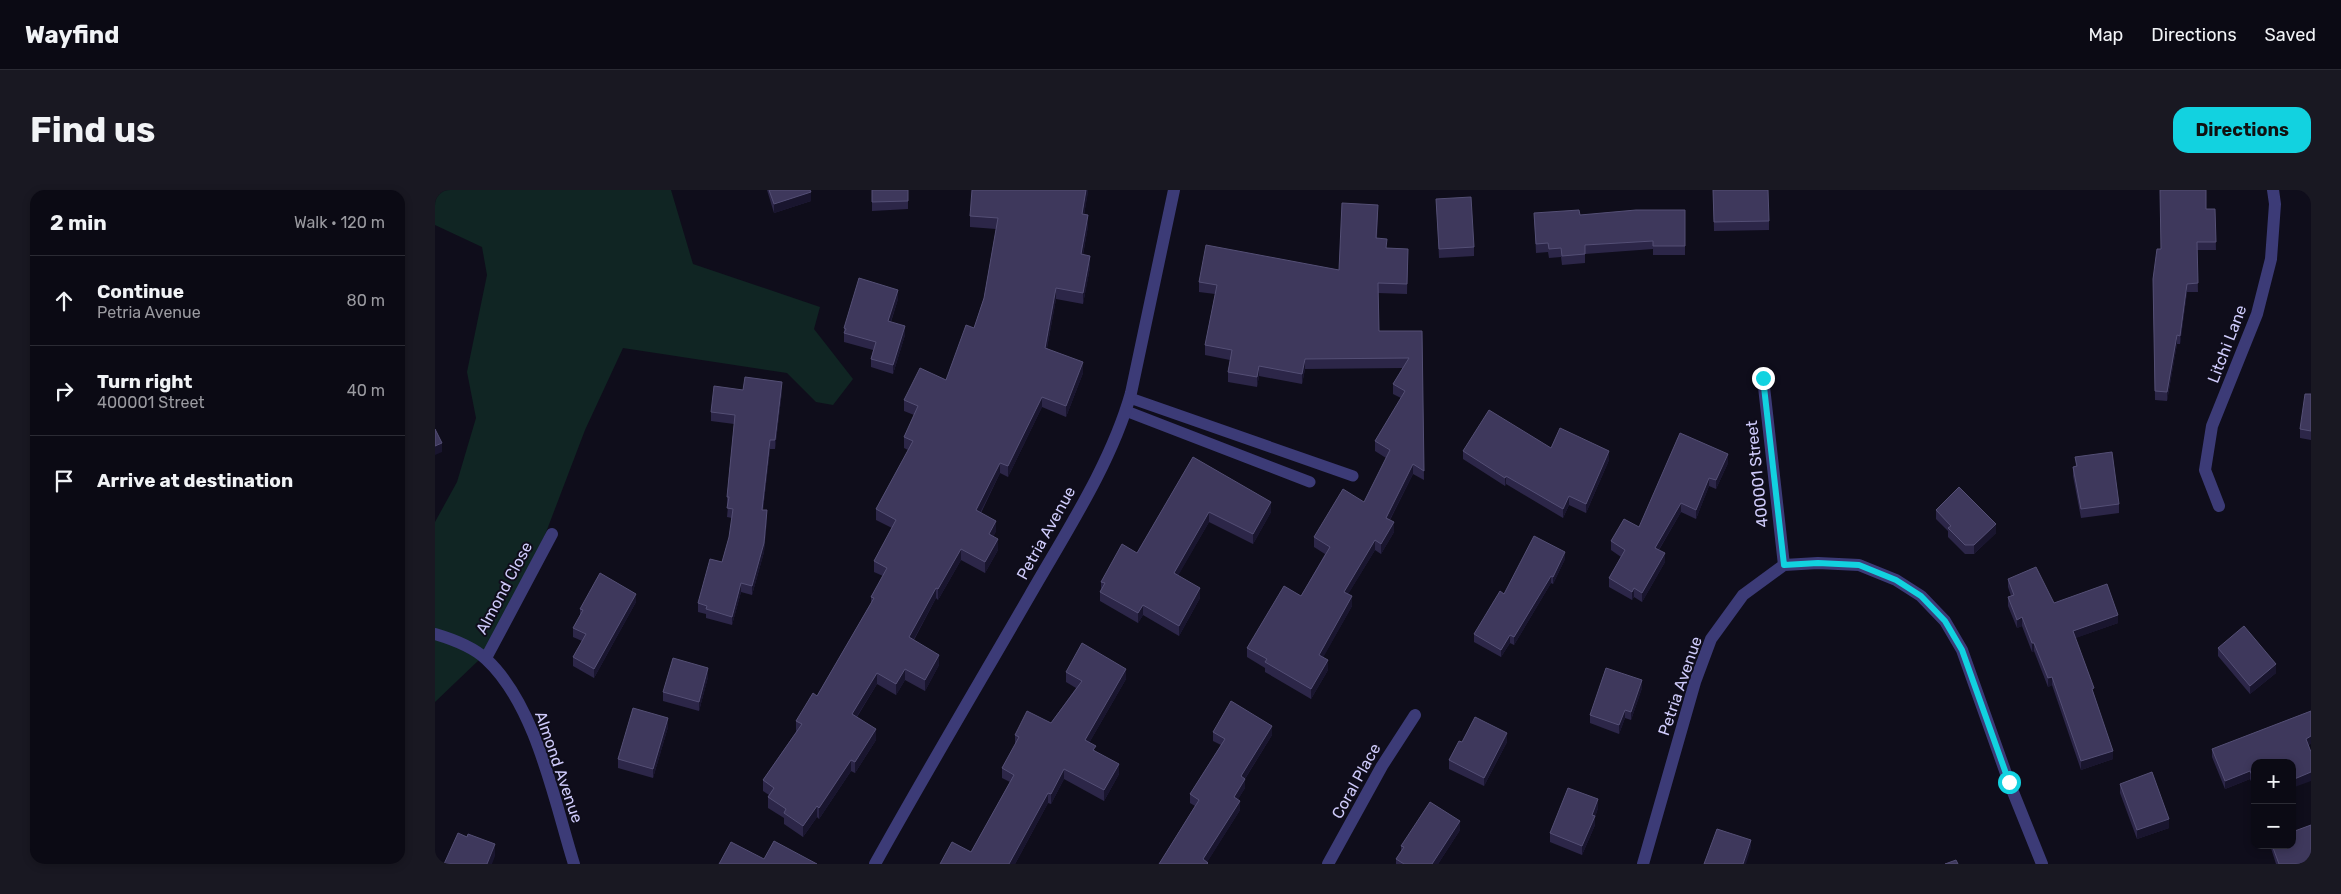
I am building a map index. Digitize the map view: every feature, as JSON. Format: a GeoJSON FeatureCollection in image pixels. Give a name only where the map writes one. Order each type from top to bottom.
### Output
{"type":"FeatureCollection","features":[{"type":"Feature","properties":{"kind":"street","name":"Petria Avenue"},"geometry":{"type":"LineString","coordinates":[[875,864],[1050,561],[1109,452],[1130,398],[1174,190]]}},
{"type":"Feature","properties":{"kind":"street","name":"Litchi Lane"},"geometry":{"type":"LineString","coordinates":[[2219,506],[2205,470],[2212,426],[2257,314],[2271,259],[2275,204],[2273,190]]}},
{"type":"Feature","properties":{"kind":"street","name":"400001 Street"},"geometry":{"type":"LineString","coordinates":[[1763,378],[1784,565]]}},
{"type":"Feature","properties":{"kind":"street","name":"Almond Close"},"geometry":{"type":"LineString","coordinates":[[485,658],[552,534]]}},
{"type":"Feature","properties":{"kind":"street"},"geometry":{"type":"LineString","coordinates":[[1784,565],[1818,563],[1859,565],[1896,580],[1921,596],[1945,621],[1962,650],[2009,782],[2042,864]]}},
{"type":"Feature","properties":{"kind":"street","name":"Petria Avenue"},"geometry":{"type":"LineString","coordinates":[[1643,864],[1695,682],[1711,639],[1743,595],[1784,565]]}},
{"type":"Feature","properties":{"kind":"street","name":"Almond Avenue"},"geometry":{"type":"LineString","coordinates":[[435,634],[466,646],[485,658],[503,678],[533,730],[574,864]]}},
{"type":"Feature","properties":{"kind":"street","name":"Coral Place"},"geometry":{"type":"LineString","coordinates":[[1328,864],[1381,766],[1415,715]]}},
{"type":"Feature","properties":{"kind":"lane"},"geometry":{"type":"LineString","coordinates":[[1130,398],[1353,476]]}},
{"type":"Feature","properties":{"kind":"lane"},"geometry":{"type":"LineString","coordinates":[[1126,411],[1310,482]]}},
{"type":"Feature","properties":{"kind":"green space"},"geometry":{"type":"Polygon","coordinates":[[[435,190],[671,190],[693,264],[820,307],[814,329],[853,379],[833,405],[816,402],[787,373],[623,348],[585,430],[545,535],[480,659],[435,702],[435,522],[457,482],[476,418],[467,372],[487,275],[482,247],[435,225],[435,190]]]}},
{"type":"Feature","properties":{"kind":"building"},"geometry":{"type":"Polygon","coordinates":[[[769,190],[810,190],[811,192],[774,204],[769,190]]]}},
{"type":"Feature","properties":{"kind":"building"},"geometry":{"type":"Polygon","coordinates":[[[872,190],[908,190],[908,201],[872,202],[872,190]]]}},
{"type":"Feature","properties":{"kind":"building"},"geometry":{"type":"Polygon","coordinates":[[[972,190],[1086,190],[1082,214],[1088,215],[1081,254],[1090,256],[1083,293],[1056,288],[1045,348],[1083,362],[1066,406],[1042,397],[1008,466],[1000,463],[976,510],[996,521],[989,534],[998,539],[985,562],[961,549],[938,589],[936,588],[909,637],[939,655],[925,680],[905,669],[896,684],[877,673],[852,714],[876,729],[855,762],[851,760],[819,808],[817,806],[803,826],[784,813],[786,809],[768,797],[774,788],[763,780],[802,724],[796,721],[813,693],[817,696],[874,598],[871,597],[887,568],[874,561],[896,520],[876,509],[913,441],[904,437],[918,406],[904,400],[920,368],[946,380],[966,325],[974,328],[984,298],[998,218],[970,216],[972,190]]]}},
{"type":"Feature","properties":{"kind":"building"},"geometry":{"type":"Polygon","coordinates":[[[1713,190],[1768,190],[1769,221],[1714,222],[1713,190]]]}},
{"type":"Feature","properties":{"kind":"building"},"geometry":{"type":"Polygon","coordinates":[[[2160,190],[2206,190],[2206,209],[2215,209],[2216,242],[2197,242],[2198,283],[2187,284],[2180,336],[2177,335],[2167,392],[2155,391],[2153,279],[2157,249],[2161,249],[2160,190]]]}},
{"type":"Feature","properties":{"kind":"building"},"geometry":{"type":"Polygon","coordinates":[[[1471,197],[1474,247],[1439,249],[1436,199],[1471,197]]]}},
{"type":"Feature","properties":{"kind":"building"},"geometry":{"type":"Polygon","coordinates":[[[1342,203],[1378,205],[1376,238],[1387,239],[1386,248],[1408,249],[1407,284],[1378,283],[1379,331],[1422,331],[1424,471],[1413,464],[1386,518],[1394,522],[1381,544],[1375,540],[1344,592],[1352,596],[1319,655],[1328,660],[1311,689],[1265,662],[1267,659],[1247,648],[1284,586],[1301,596],[1330,547],[1314,537],[1343,489],[1364,502],[1390,450],[1375,441],[1405,391],[1393,384],[1409,358],[1305,359],[1302,374],[1259,366],[1257,377],[1228,372],[1232,350],[1205,345],[1217,285],[1199,282],[1206,245],[1339,270],[1342,203]]]}},
{"type":"Feature","properties":{"kind":"building"},"geometry":{"type":"Polygon","coordinates":[[[1579,210],[1580,215],[1636,210],[1685,210],[1685,246],[1653,246],[1653,241],[1585,245],[1585,254],[1562,256],[1561,248],[1549,249],[1548,243],[1536,244],[1534,213],[1579,210]]]}},
{"type":"Feature","properties":{"kind":"building"},"geometry":{"type":"Polygon","coordinates":[[[859,278],[898,290],[888,321],[905,326],[893,365],[871,359],[876,342],[844,333],[859,278]]]}},
{"type":"Feature","properties":{"kind":"building"},"geometry":{"type":"Polygon","coordinates":[[[745,377],[782,382],[775,440],[770,440],[762,510],[767,510],[764,543],[752,586],[741,583],[732,617],[706,609],[707,606],[698,603],[710,559],[722,562],[729,537],[733,509],[727,508],[729,497],[727,497],[735,415],[711,412],[714,386],[743,390],[745,377]]]}},
{"type":"Feature","properties":{"kind":"building"},"geometry":{"type":"Polygon","coordinates":[[[2305,394],[2311,394],[2311,431],[2300,429],[2305,394]]]}},
{"type":"Feature","properties":{"kind":"building"},"geometry":{"type":"Polygon","coordinates":[[[1489,410],[1551,448],[1560,428],[1609,451],[1586,504],[1569,496],[1563,509],[1506,476],[1505,478],[1463,451],[1489,410]]]}},
{"type":"Feature","properties":{"kind":"building"},"geometry":{"type":"Polygon","coordinates":[[[435,429],[442,443],[435,446],[435,429]]]}},
{"type":"Feature","properties":{"kind":"building"},"geometry":{"type":"Polygon","coordinates":[[[1680,433],[1728,454],[1716,480],[1709,478],[1696,510],[1681,503],[1655,548],[1665,553],[1642,593],[1634,588],[1632,592],[1609,578],[1625,550],[1611,541],[1624,519],[1639,527],[1680,433]]]}},
{"type":"Feature","properties":{"kind":"building"},"geometry":{"type":"Polygon","coordinates":[[[2112,452],[2119,504],[2081,509],[2073,467],[2077,466],[2075,457],[2112,452]]]}},
{"type":"Feature","properties":{"kind":"building"},"geometry":{"type":"Polygon","coordinates":[[[1193,457],[1271,502],[1253,534],[1209,512],[1174,573],[1200,588],[1179,626],[1143,605],[1138,613],[1100,592],[1105,583],[1101,582],[1122,544],[1137,553],[1193,457]]]}},
{"type":"Feature","properties":{"kind":"building"},"geometry":{"type":"Polygon","coordinates":[[[1959,487],[1996,524],[1974,545],[1965,545],[1948,528],[1951,526],[1936,510],[1959,487]]]}},
{"type":"Feature","properties":{"kind":"building"},"geometry":{"type":"Polygon","coordinates":[[[1534,536],[1565,552],[1553,577],[1551,576],[1514,637],[1510,635],[1501,650],[1474,634],[1500,591],[1504,594],[1534,536]]]}},
{"type":"Feature","properties":{"kind":"building"},"geometry":{"type":"Polygon","coordinates":[[[2036,567],[2054,603],[2107,584],[2118,615],[2073,631],[2094,688],[2092,689],[2113,751],[2081,761],[2052,677],[2048,678],[2022,617],[2017,620],[2008,597],[2014,595],[2008,579],[2036,567]]]}},
{"type":"Feature","properties":{"kind":"building"},"geometry":{"type":"Polygon","coordinates":[[[600,573],[636,594],[594,669],[573,657],[586,634],[573,628],[583,610],[580,609],[600,573]]]}},
{"type":"Feature","properties":{"kind":"building"},"geometry":{"type":"Polygon","coordinates":[[[2244,626],[2276,664],[2250,686],[2218,648],[2244,626]]]}},
{"type":"Feature","properties":{"kind":"building"},"geometry":{"type":"Polygon","coordinates":[[[1082,643],[1126,669],[1085,740],[1096,746],[1093,750],[1119,764],[1104,790],[1064,769],[1051,794],[1048,793],[1009,864],[940,864],[952,842],[971,852],[1014,775],[1002,768],[1019,737],[1015,735],[1027,711],[1051,723],[1082,681],[1066,672],[1082,643]]]}},
{"type":"Feature","properties":{"kind":"building"},"geometry":{"type":"Polygon","coordinates":[[[673,658],[708,668],[699,702],[663,692],[673,658]]]}},
{"type":"Feature","properties":{"kind":"building"},"geometry":{"type":"Polygon","coordinates":[[[1606,668],[1642,680],[1631,712],[1625,710],[1619,725],[1590,715],[1606,668]]]}},
{"type":"Feature","properties":{"kind":"building"},"geometry":{"type":"Polygon","coordinates":[[[1231,701],[1272,726],[1241,776],[1245,779],[1234,797],[1240,801],[1203,859],[1207,864],[1159,864],[1199,800],[1190,794],[1225,739],[1213,732],[1231,701]]]}},
{"type":"Feature","properties":{"kind":"building"},"geometry":{"type":"Polygon","coordinates":[[[633,708],[668,718],[653,769],[618,759],[633,708]]]}},
{"type":"Feature","properties":{"kind":"building"},"geometry":{"type":"Polygon","coordinates":[[[2311,711],[2311,736],[2306,739],[2311,752],[2311,772],[2296,778],[2296,759],[2251,759],[2251,773],[2250,771],[2225,781],[2212,749],[2311,711]]]}},
{"type":"Feature","properties":{"kind":"building"},"geometry":{"type":"Polygon","coordinates":[[[1475,717],[1507,733],[1484,778],[1449,760],[1459,741],[1462,742],[1475,717]]]}},
{"type":"Feature","properties":{"kind":"building"},"geometry":{"type":"Polygon","coordinates":[[[2152,772],[2169,819],[2137,830],[2120,784],[2152,772]]]}},
{"type":"Feature","properties":{"kind":"building"},"geometry":{"type":"Polygon","coordinates":[[[1568,788],[1598,799],[1592,815],[1595,816],[1582,846],[1550,833],[1568,788]]]}},
{"type":"Feature","properties":{"kind":"building"},"geometry":{"type":"Polygon","coordinates":[[[1430,802],[1460,821],[1432,864],[1404,864],[1396,859],[1404,847],[1401,846],[1430,802]]]}},
{"type":"Feature","properties":{"kind":"building"},"geometry":{"type":"Polygon","coordinates":[[[2311,825],[2311,864],[2279,864],[2273,849],[2296,849],[2296,831],[2311,825]]]}},
{"type":"Feature","properties":{"kind":"building"},"geometry":{"type":"Polygon","coordinates":[[[1717,829],[1751,840],[1743,864],[1704,864],[1717,829]]]}},
{"type":"Feature","properties":{"kind":"building"},"geometry":{"type":"Polygon","coordinates":[[[458,833],[467,837],[468,834],[495,844],[487,864],[444,864],[458,833]]]}},
{"type":"Feature","properties":{"kind":"building"},"geometry":{"type":"Polygon","coordinates":[[[774,841],[817,864],[719,864],[731,842],[764,859],[774,841]]]}},
{"type":"Feature","properties":{"kind":"building"},"geometry":{"type":"Polygon","coordinates":[[[1956,860],[1958,864],[1945,864],[1956,860]]]}},
{"type":"Feature","properties":{"kind":"route"},"geometry":{"type":"LineString","coordinates":[[1763,378],[1771,469],[1784,565],[1818,563],[1859,565],[1896,580],[1921,596],[1945,621],[1962,650],[2009,782]]}}]}
